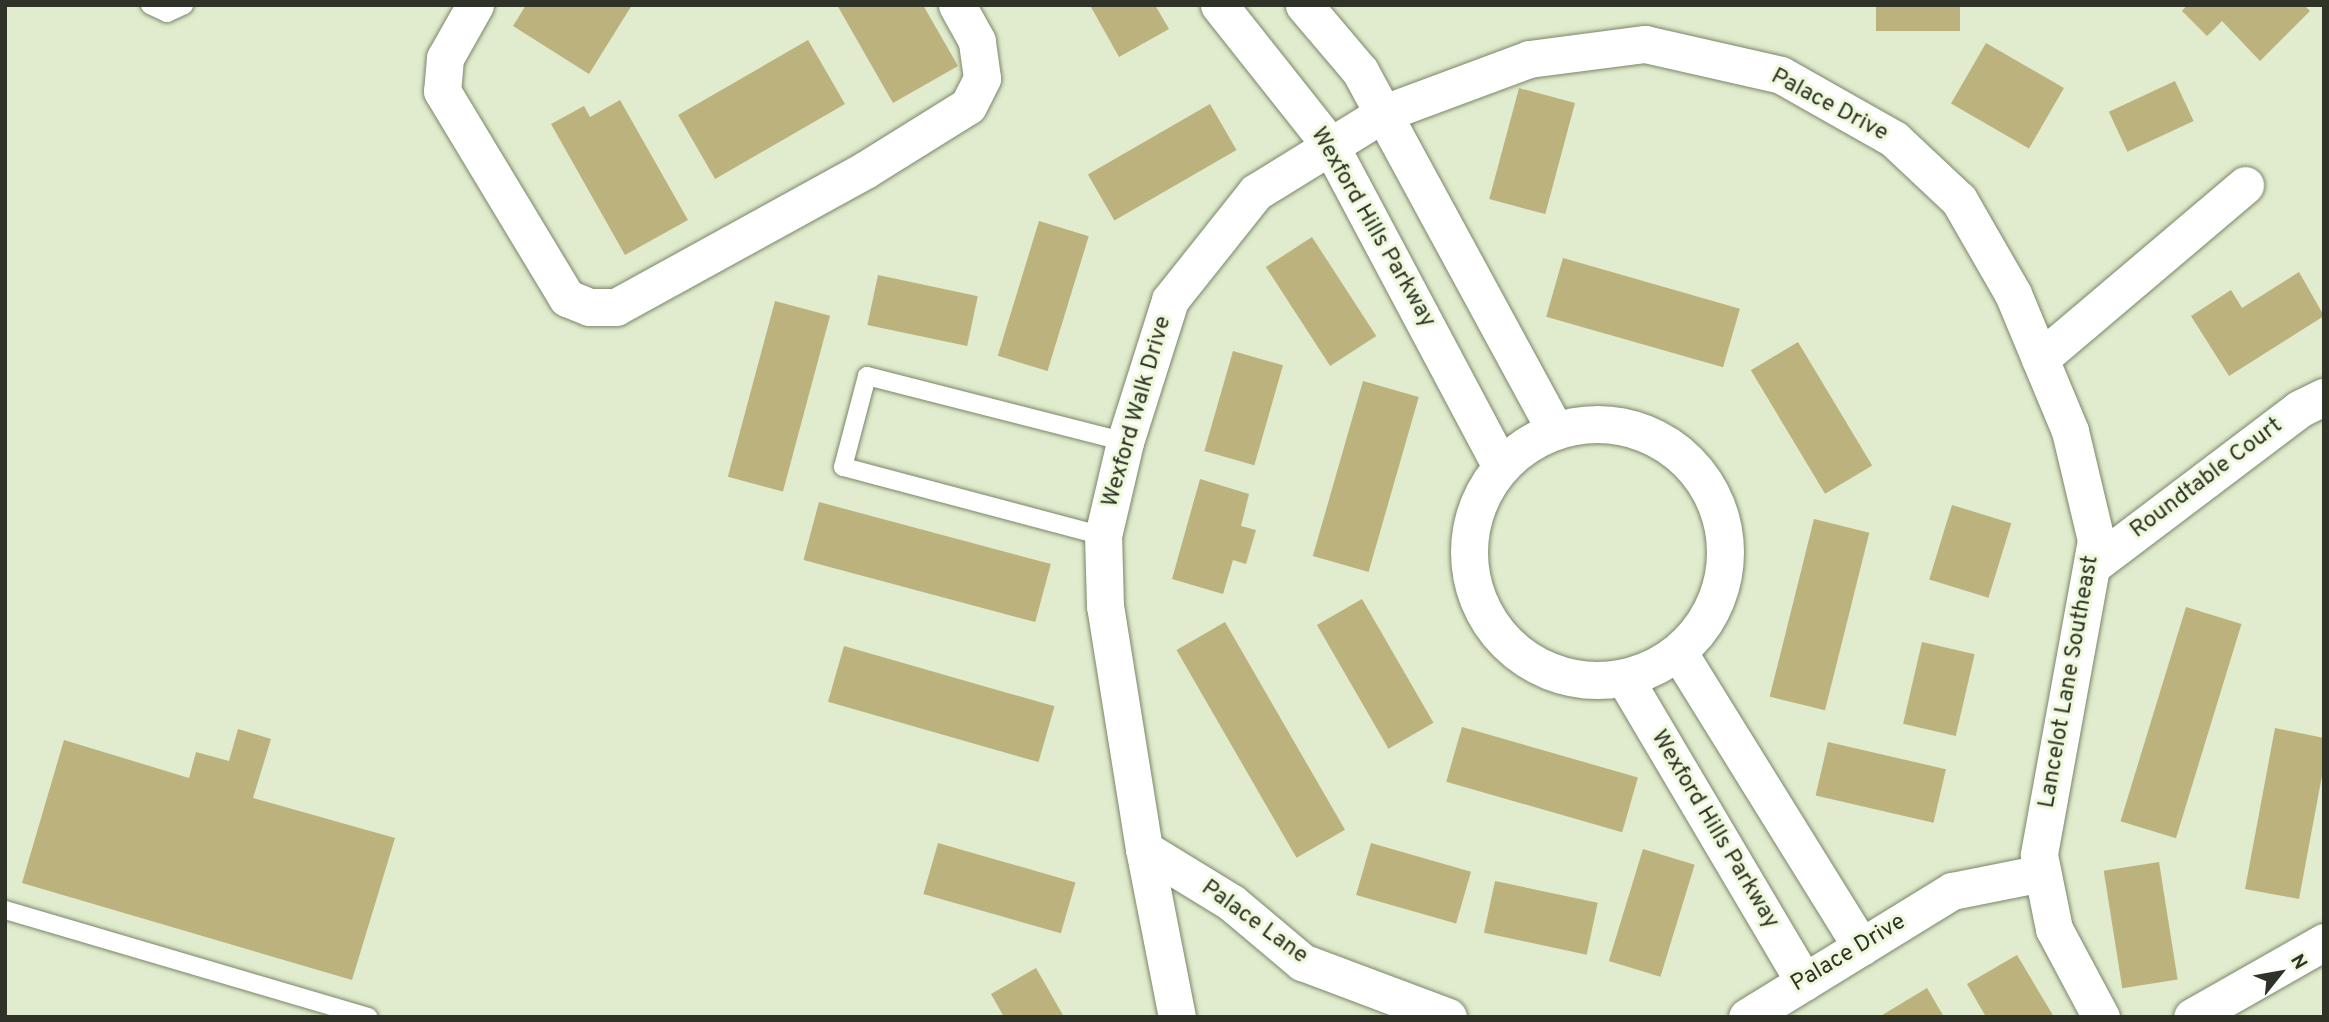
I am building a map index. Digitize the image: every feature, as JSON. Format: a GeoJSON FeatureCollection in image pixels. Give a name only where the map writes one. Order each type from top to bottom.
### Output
{"type":"FeatureCollection","features":[{"type":"Feature","properties":{"kind":"street"},"geometry":{"type":"LineString","coordinates":[[475,5],[445,58],[442,91],[567,298],[590,307],[616,307],[865,170],[968,106],[982,78],[977,41],[957,5]]}},
{"type":"Feature","properties":{"kind":"street","name":"Wexford Hills Parkway"},"geometry":{"type":"LineString","coordinates":[[1219,5],[1330,145],[1501,466]]}},
{"type":"Feature","properties":{"kind":"street"},"geometry":{"type":"LineString","coordinates":[[1304,5],[1360,71],[1555,430]]}},
{"type":"Feature","properties":{"kind":"street","name":"Palace Drive"},"geometry":{"type":"LineString","coordinates":[[1384,113],[1529,59],[1645,44],[1781,75],[1894,139],[1959,200],[2013,294],[2040,359]]}},
{"type":"Feature","properties":{"kind":"street","name":"Wexford Walk Drive"},"geometry":{"type":"LineString","coordinates":[[1177,1017],[1144,849],[1105,606],[1103,536],[1125,442],[1170,300],[1256,192],[1384,113]]}},
{"type":"Feature","properties":{"kind":"street"},"geometry":{"type":"LineString","coordinates":[[2040,359],[2245,185]]}},
{"type":"Feature","properties":{"kind":"street","name":"Lancelot Lane Southeast"},"geometry":{"type":"LineString","coordinates":[[2040,359],[2070,431],[2096,540],[2039,855],[2054,929],[2101,1017]]}},
{"type":"Feature","properties":{"kind":"street","name":"Roundtable Court"},"geometry":{"type":"LineString","coordinates":[[2093,565],[2300,409],[2324,397]]}},
{"type":"Feature","properties":{"kind":"street"},"geometry":{"type":"LineString","coordinates":[[1605,424],[1655,437],[1695,468],[1720,513],[1726,564],[1711,613],[1679,653],[1625,679],[1579,680],[1535,665],[1499,636],[1476,596],[1468,550],[1477,505],[1501,466],[1525,444],[1555,430],[1605,424]]}},
{"type":"Feature","properties":{"kind":"street"},"geometry":{"type":"LineString","coordinates":[[1679,653],[1861,947]]}},
{"type":"Feature","properties":{"kind":"street","name":"Wexford Hills Parkway"},"geometry":{"type":"LineString","coordinates":[[1625,679],[1804,982]]}},
{"type":"Feature","properties":{"kind":"street","name":"Palace Lane"},"geometry":{"type":"LineString","coordinates":[[1144,849],[1232,903],[1302,962],[1448,1017]]}},
{"type":"Feature","properties":{"kind":"street","name":"Palace Drive"},"geometry":{"type":"LineString","coordinates":[[1747,1017],[1952,891],[2042,873]]}},
{"type":"Feature","properties":{"kind":"street"},"geometry":{"type":"LineString","coordinates":[[2192,1017],[2324,942]]}},
{"type":"Feature","properties":{"kind":"lane"},"geometry":{"type":"LineString","coordinates":[[150,5],[167,13],[184,5]]}},
{"type":"Feature","properties":{"kind":"lane"},"geometry":{"type":"LineString","coordinates":[[1103,536],[843,467],[867,376],[1125,442]]}},
{"type":"Feature","properties":{"kind":"lane"},"geometry":{"type":"LineString","coordinates":[[5,909],[369,1017]]}},
{"type":"Feature","properties":{"kind":"building"},"geometry":{"type":"Polygon","coordinates":[[[526,5],[632,5],[589,74],[513,26],[526,5]]]}},
{"type":"Feature","properties":{"kind":"building"},"geometry":{"type":"Polygon","coordinates":[[[837,5],[923,5],[958,66],[893,103],[837,5]]]}},
{"type":"Feature","properties":{"kind":"building"},"geometry":{"type":"Polygon","coordinates":[[[1155,5],[1169,29],[1119,57],[1091,7],[1155,5]]]}},
{"type":"Feature","properties":{"kind":"building"},"geometry":{"type":"Polygon","coordinates":[[[1876,5],[1960,5],[1960,31],[1876,31],[1876,5]]]}},
{"type":"Feature","properties":{"kind":"building"},"geometry":{"type":"Polygon","coordinates":[[[2187,5],[2304,5],[2310,11],[2260,61],[2222,21],[2207,36],[2182,11],[2187,5]]]}},
{"type":"Feature","properties":{"kind":"building"},"geometry":{"type":"Polygon","coordinates":[[[808,40],[845,104],[715,179],[678,115],[808,40]]]}},
{"type":"Feature","properties":{"kind":"building"},"geometry":{"type":"Polygon","coordinates":[[[1986,43],[2064,88],[2029,149],[1951,104],[1986,43]]]}},
{"type":"Feature","properties":{"kind":"building"},"geometry":{"type":"Polygon","coordinates":[[[2175,81],[2194,121],[2127,152],[2109,112],[2175,81]]]}},
{"type":"Feature","properties":{"kind":"building"},"geometry":{"type":"Polygon","coordinates":[[[1519,88],[1575,103],[1545,214],[1489,199],[1519,88]]]}},
{"type":"Feature","properties":{"kind":"building"},"geometry":{"type":"Polygon","coordinates":[[[620,100],[688,220],[625,255],[551,124],[584,106],[590,117],[620,100]]]}},
{"type":"Feature","properties":{"kind":"building"},"geometry":{"type":"Polygon","coordinates":[[[1210,104],[1236,150],[1114,220],[1088,174],[1210,104]]]}},
{"type":"Feature","properties":{"kind":"building"},"geometry":{"type":"Polygon","coordinates":[[[1039,221],[1089,236],[1048,371],[998,356],[1039,221]]]}},
{"type":"Feature","properties":{"kind":"building"},"geometry":{"type":"Polygon","coordinates":[[[1312,237],[1376,336],[1330,366],[1266,267],[1312,237]]]}},
{"type":"Feature","properties":{"kind":"building"},"geometry":{"type":"Polygon","coordinates":[[[1563,258],[1740,309],[1723,367],[1546,317],[1563,258]]]}},
{"type":"Feature","properties":{"kind":"building"},"geometry":{"type":"Polygon","coordinates":[[[2299,272],[2324,316],[2229,376],[2191,316],[2231,290],[2242,308],[2299,272]]]}},
{"type":"Feature","properties":{"kind":"building"},"geometry":{"type":"Polygon","coordinates":[[[878,275],[978,296],[967,346],[867,325],[878,275]]]}},
{"type":"Feature","properties":{"kind":"building"},"geometry":{"type":"Polygon","coordinates":[[[775,301],[830,316],[783,492],[728,477],[775,301]]]}},
{"type":"Feature","properties":{"kind":"building"},"geometry":{"type":"Polygon","coordinates":[[[1798,342],[1872,465],[1825,494],[1751,370],[1798,342]]]}},
{"type":"Feature","properties":{"kind":"building"},"geometry":{"type":"Polygon","coordinates":[[[1233,351],[1283,365],[1254,465],[1204,451],[1233,351]]]}},
{"type":"Feature","properties":{"kind":"building"},"geometry":{"type":"Polygon","coordinates":[[[1363,381],[1419,397],[1369,572],[1313,556],[1363,381]]]}},
{"type":"Feature","properties":{"kind":"building"},"geometry":{"type":"Polygon","coordinates":[[[1200,479],[1249,494],[1241,526],[1256,530],[1246,564],[1233,560],[1223,594],[1172,579],[1200,479]]]}},
{"type":"Feature","properties":{"kind":"building"},"geometry":{"type":"Polygon","coordinates":[[[819,502],[1051,564],[1035,622],[803,560],[819,502]]]}},
{"type":"Feature","properties":{"kind":"building"},"geometry":{"type":"Polygon","coordinates":[[[1952,505],[2011,523],[1988,598],[1929,580],[1952,505]]]}},
{"type":"Feature","properties":{"kind":"building"},"geometry":{"type":"Polygon","coordinates":[[[1814,519],[1869,533],[1825,710],[1770,697],[1814,519]]]}},
{"type":"Feature","properties":{"kind":"building"},"geometry":{"type":"Polygon","coordinates":[[[1362,599],[1434,723],[1388,749],[1317,625],[1362,599]]]}},
{"type":"Feature","properties":{"kind":"building"},"geometry":{"type":"Polygon","coordinates":[[[2186,607],[2241,624],[2176,838],[2121,821],[2186,607]]]}},
{"type":"Feature","properties":{"kind":"building"},"geometry":{"type":"Polygon","coordinates":[[[1225,622],[1345,830],[1297,858],[1177,650],[1225,622]]]}},
{"type":"Feature","properties":{"kind":"building"},"geometry":{"type":"Polygon","coordinates":[[[1922,642],[1975,654],[1956,736],[1903,724],[1922,642]]]}},
{"type":"Feature","properties":{"kind":"building"},"geometry":{"type":"Polygon","coordinates":[[[844,646],[1055,706],[1039,762],[828,702],[844,646]]]}},
{"type":"Feature","properties":{"kind":"building"},"geometry":{"type":"Polygon","coordinates":[[[1462,727],[1638,777],[1622,832],[1446,782],[1462,727]]]}},
{"type":"Feature","properties":{"kind":"building"},"geometry":{"type":"Polygon","coordinates":[[[2275,728],[2324,738],[2324,765],[2299,899],[2245,889],[2275,728]]]}},
{"type":"Feature","properties":{"kind":"building"},"geometry":{"type":"Polygon","coordinates":[[[238,729],[271,739],[253,798],[395,838],[352,980],[22,883],[64,740],[189,778],[196,752],[229,761],[238,729]]]}},
{"type":"Feature","properties":{"kind":"building"},"geometry":{"type":"Polygon","coordinates":[[[1828,742],[1946,769],[1934,823],[1816,796],[1828,742]]]}},
{"type":"Feature","properties":{"kind":"building"},"geometry":{"type":"Polygon","coordinates":[[[938,843],[1075,882],[1061,933],[923,894],[938,843]]]}},
{"type":"Feature","properties":{"kind":"building"},"geometry":{"type":"Polygon","coordinates":[[[1371,843],[1471,872],[1456,924],[1356,895],[1371,843]]]}},
{"type":"Feature","properties":{"kind":"building"},"geometry":{"type":"Polygon","coordinates":[[[1643,849],[1695,865],[1660,977],[1609,961],[1643,849]]]}},
{"type":"Feature","properties":{"kind":"building"},"geometry":{"type":"Polygon","coordinates":[[[2159,862],[2178,980],[2122,988],[2104,871],[2159,862]]]}},
{"type":"Feature","properties":{"kind":"building"},"geometry":{"type":"Polygon","coordinates":[[[1495,881],[1598,903],[1587,955],[1484,933],[1495,881]]]}},
{"type":"Feature","properties":{"kind":"building"},"geometry":{"type":"Polygon","coordinates":[[[2017,955],[2054,1017],[1986,1017],[1967,984],[2017,955]]]}},
{"type":"Feature","properties":{"kind":"building"},"geometry":{"type":"Polygon","coordinates":[[[1036,968],[1064,1017],[1004,1017],[991,994],[1036,968]]]}},
{"type":"Feature","properties":{"kind":"building"},"geometry":{"type":"Polygon","coordinates":[[[1927,988],[1944,1017],[1879,1017],[1927,988]]]}}]}
